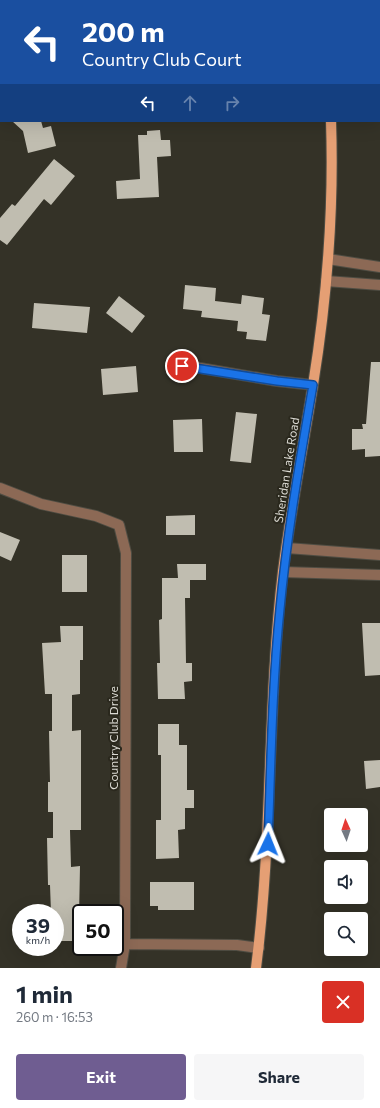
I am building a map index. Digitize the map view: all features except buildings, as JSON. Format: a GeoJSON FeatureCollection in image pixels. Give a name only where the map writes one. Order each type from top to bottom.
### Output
{"type":"FeatureCollection","features":[{"type":"Feature","properties":{"kind":"main road","name":"Sheridan Lake Road"},"geometry":{"type":"LineString","coordinates":[[256,968],[267,859],[273,693],[283,572],[313,385],[328,259],[332,157],[331,122]]}},
{"type":"Feature","properties":{"kind":"street"},"geometry":{"type":"LineString","coordinates":[[328,259],[380,267]]}},
{"type":"Feature","properties":{"kind":"street"},"geometry":{"type":"LineString","coordinates":[[326,281],[380,285]]}},
{"type":"Feature","properties":{"kind":"street"},"geometry":{"type":"LineString","coordinates":[[182,366],[277,381],[313,385]]}},
{"type":"Feature","properties":{"kind":"street","name":"Country Club Drive"},"geometry":{"type":"LineString","coordinates":[[0,488],[41,504],[96,516],[119,525],[123,539],[126,553],[124,944]]}},
{"type":"Feature","properties":{"kind":"street"},"geometry":{"type":"LineString","coordinates":[[286,548],[380,555]]}},
{"type":"Feature","properties":{"kind":"street"},"geometry":{"type":"LineString","coordinates":[[283,572],[380,575]]}},
{"type":"Feature","properties":{"kind":"street"},"geometry":{"type":"LineString","coordinates":[[124,944],[237,945],[258,948]]}},
{"type":"Feature","properties":{"kind":"street"},"geometry":{"type":"LineString","coordinates":[[121,968],[122,956]]}},
{"type":"Feature","properties":{"kind":"route"},"geometry":{"type":"LineString","coordinates":[[182,366],[277,381],[313,385],[290,519],[283,572],[273,693],[268,844]]}}]}
